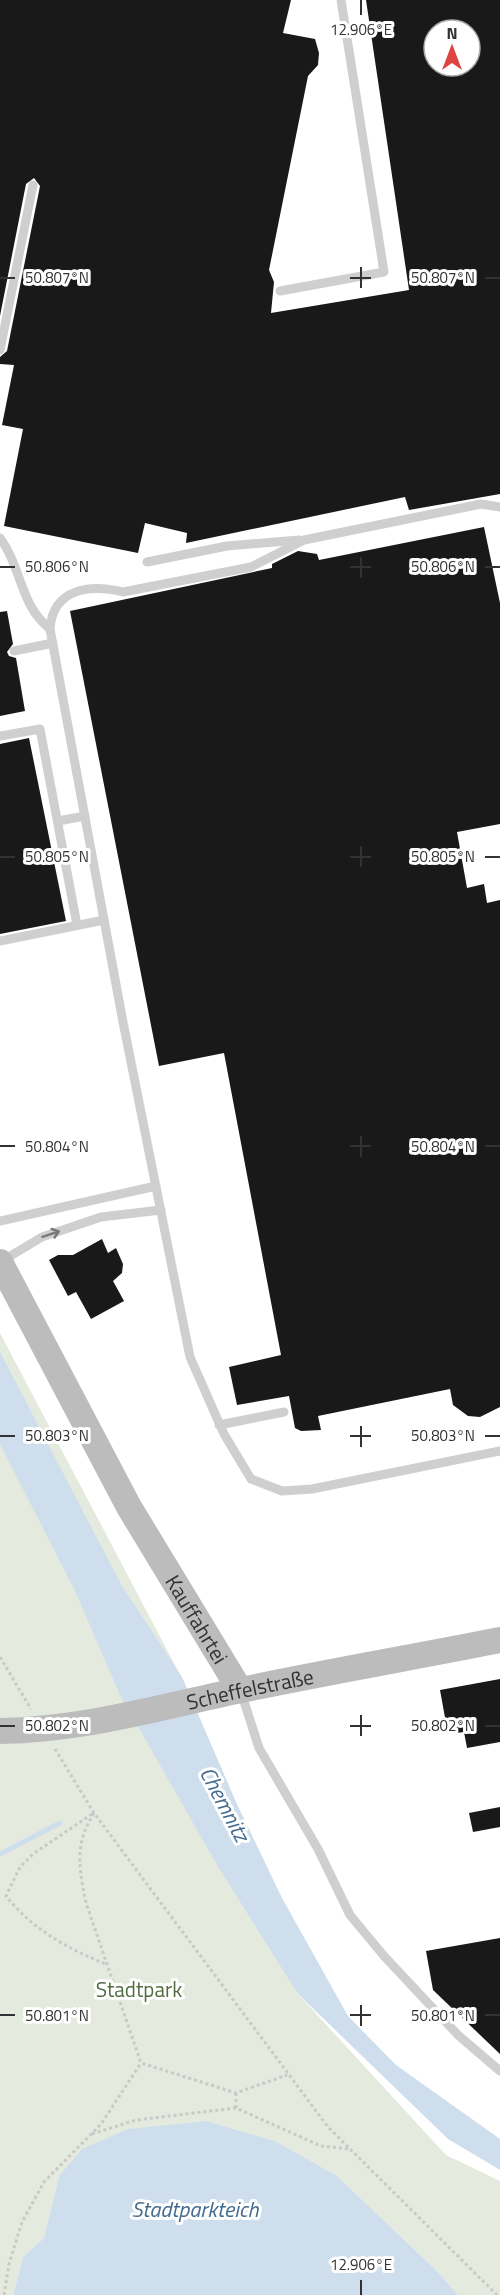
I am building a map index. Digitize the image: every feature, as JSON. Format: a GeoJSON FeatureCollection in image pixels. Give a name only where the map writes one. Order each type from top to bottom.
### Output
{"type":"FeatureCollection","features":[{"type":"Feature","properties":{"kind":"main road","name":"Kauffahrtei"},"geometry":{"type":"LineString","coordinates":[[0,1263],[129,1507],[240,1690]]}},
{"type":"Feature","properties":{"kind":"main road","name":"Scheffelstraße"},"geometry":{"type":"LineString","coordinates":[[0,1731],[44,1730],[114,1718],[240,1690],[500,1640]]}},
{"type":"Feature","properties":{"kind":"lane"},"geometry":{"type":"LineString","coordinates":[[280,291],[384,272],[341,0]]}},
{"type":"Feature","properties":{"kind":"lane"},"geometry":{"type":"LineString","coordinates":[[0,350],[33,185]]}},
{"type":"Feature","properties":{"kind":"lane"},"geometry":{"type":"LineString","coordinates":[[147,562],[227,546],[304,540],[481,504],[500,507]]}},
{"type":"Feature","properties":{"kind":"lane"},"geometry":{"type":"LineString","coordinates":[[0,538],[13,556],[28,603],[38,619],[50,629]]}},
{"type":"Feature","properties":{"kind":"lane"},"geometry":{"type":"LineString","coordinates":[[304,540],[251,567],[123,592],[102,587],[81,591],[60,600],[51,614],[50,629],[104,920],[190,1357],[219,1425],[251,1479],[282,1491],[312,1489],[500,1450]]}},
{"type":"Feature","properties":{"kind":"lane"},"geometry":{"type":"LineString","coordinates":[[14,651],[53,643]]}},
{"type":"Feature","properties":{"kind":"lane"},"geometry":{"type":"LineString","coordinates":[[0,736],[40,729],[77,925]]}},
{"type":"Feature","properties":{"kind":"lane"},"geometry":{"type":"LineString","coordinates":[[58,821],[85,816]]}},
{"type":"Feature","properties":{"kind":"lane"},"geometry":{"type":"LineString","coordinates":[[0,940],[104,920]]}},
{"type":"Feature","properties":{"kind":"lane"},"geometry":{"type":"LineString","coordinates":[[0,1221],[156,1186]]}},
{"type":"Feature","properties":{"kind":"lane"},"geometry":{"type":"LineString","coordinates":[[0,1263],[52,1233],[101,1217],[160,1210]]}},
{"type":"Feature","properties":{"kind":"lane"},"geometry":{"type":"LineString","coordinates":[[219,1425],[284,1412]]}},
{"type":"Feature","properties":{"kind":"lane","name":"Kauffahrtei"},"geometry":{"type":"LineString","coordinates":[[240,1690],[259,1748],[318,1850],[351,1915],[384,1956],[458,2035],[500,2071]]}},
{"type":"Feature","properties":{"kind":"path"},"geometry":{"type":"LineString","coordinates":[[0,1657],[94,1813],[328,2127],[497,2295]]}},
{"type":"Feature","properties":{"kind":"path"},"geometry":{"type":"LineString","coordinates":[[94,1813],[33,1854],[20,1867],[6,1896],[17,1911],[46,1934],[79,1953],[106,1964]]}},
{"type":"Feature","properties":{"kind":"path"},"geometry":{"type":"LineString","coordinates":[[94,1813],[84,1830],[78,1851],[86,1903],[141,2063]]}},
{"type":"Feature","properties":{"kind":"path"},"geometry":{"type":"LineString","coordinates":[[141,2063],[236,2093],[287,2074]]}},
{"type":"Feature","properties":{"kind":"path"},"geometry":{"type":"LineString","coordinates":[[4,2295],[9,2264],[22,2222],[44,2182],[101,2124],[141,2063]]}},
{"type":"Feature","properties":{"kind":"path"},"geometry":{"type":"LineString","coordinates":[[236,2093],[236,2108]]}},
{"type":"Feature","properties":{"kind":"path"},"geometry":{"type":"LineString","coordinates":[[90,2134],[136,2120],[236,2108],[321,2146],[350,2149]]}},
{"type":"Feature","properties":{"kind":"green space","name":"Stadtpark"},"geometry":{"type":"Polygon","coordinates":[[[0,1333],[185,1684],[158,1722],[297,1993],[446,2155],[500,2181],[500,2295],[458,2295],[438,2272],[336,2175],[275,2141],[207,2121],[59,2176],[44,2238],[23,2257],[13,2295],[0,2295],[0,1333]]]}},
{"type":"Feature","properties":{"kind":"water","name":"Chemnitz"},"geometry":{"type":"Polygon","coordinates":[[[0,1352],[122,1586],[182,1677],[236,1802],[282,1898],[348,2016],[396,2065],[500,2139],[500,2170],[448,2139],[298,1994],[217,1865],[120,1695],[75,1591],[0,1444],[0,1352]]]}},
{"type":"Feature","properties":{"kind":"water","name":"Stadtparkteich"},"geometry":{"type":"Polygon","coordinates":[[[207,2121],[275,2141],[336,2175],[438,2272],[458,2295],[13,2295],[23,2257],[44,2238],[59,2176],[82,2149],[128,2129],[207,2121]]]}},
{"type":"Feature","properties":{"kind":"building"},"geometry":{"type":"Polygon","coordinates":[[[0,0],[291,0],[283,33],[315,39],[319,53],[318,65],[308,76],[269,270],[274,282],[271,313],[409,290],[366,0],[500,0],[500,494],[409,510],[405,497],[186,543],[187,533],[145,523],[138,553],[4,526],[23,429],[2,425],[14,365],[0,364],[0,357],[7,351],[40,186],[34,178],[26,184],[0,316],[0,0]]]}},
{"type":"Feature","properties":{"kind":"building"},"geometry":{"type":"Polygon","coordinates":[[[484,527],[500,603],[500,824],[457,832],[467,888],[484,884],[487,903],[500,900],[500,1407],[480,1417],[468,1416],[453,1405],[450,1389],[318,1416],[321,1430],[301,1431],[295,1428],[289,1396],[237,1405],[229,1367],[281,1355],[224,1053],[159,1066],[70,611],[272,568],[272,564],[298,551],[317,554],[319,560],[484,527]]]}},
{"type":"Feature","properties":{"kind":"building"},"geometry":{"type":"Polygon","coordinates":[[[7,611],[13,644],[7,652],[9,656],[16,658],[25,711],[0,716],[0,612],[7,611]]]}},
{"type":"Feature","properties":{"kind":"building"},"geometry":{"type":"Polygon","coordinates":[[[29,738],[66,921],[0,934],[0,744],[29,738]]]}},
{"type":"Feature","properties":{"kind":"building"},"geometry":{"type":"Polygon","coordinates":[[[102,1239],[108,1253],[116,1248],[123,1264],[122,1273],[113,1281],[124,1301],[91,1319],[76,1292],[68,1296],[49,1260],[58,1255],[73,1255],[102,1239]]]}},
{"type":"Feature","properties":{"kind":"building"},"geometry":{"type":"Polygon","coordinates":[[[500,1679],[500,1742],[467,1748],[464,1732],[448,1734],[440,1690],[500,1679]]]}},
{"type":"Feature","properties":{"kind":"building"},"geometry":{"type":"Polygon","coordinates":[[[500,1807],[500,1827],[473,1832],[469,1813],[500,1807]]]}},
{"type":"Feature","properties":{"kind":"building"},"geometry":{"type":"Polygon","coordinates":[[[500,1938],[500,2054],[433,1990],[426,1951],[500,1938]]]}},
{"type":"Feature","properties":{"kind":"waterway"},"geometry":{"type":"LineString","coordinates":[[0,1854],[60,1823]]}}]}
